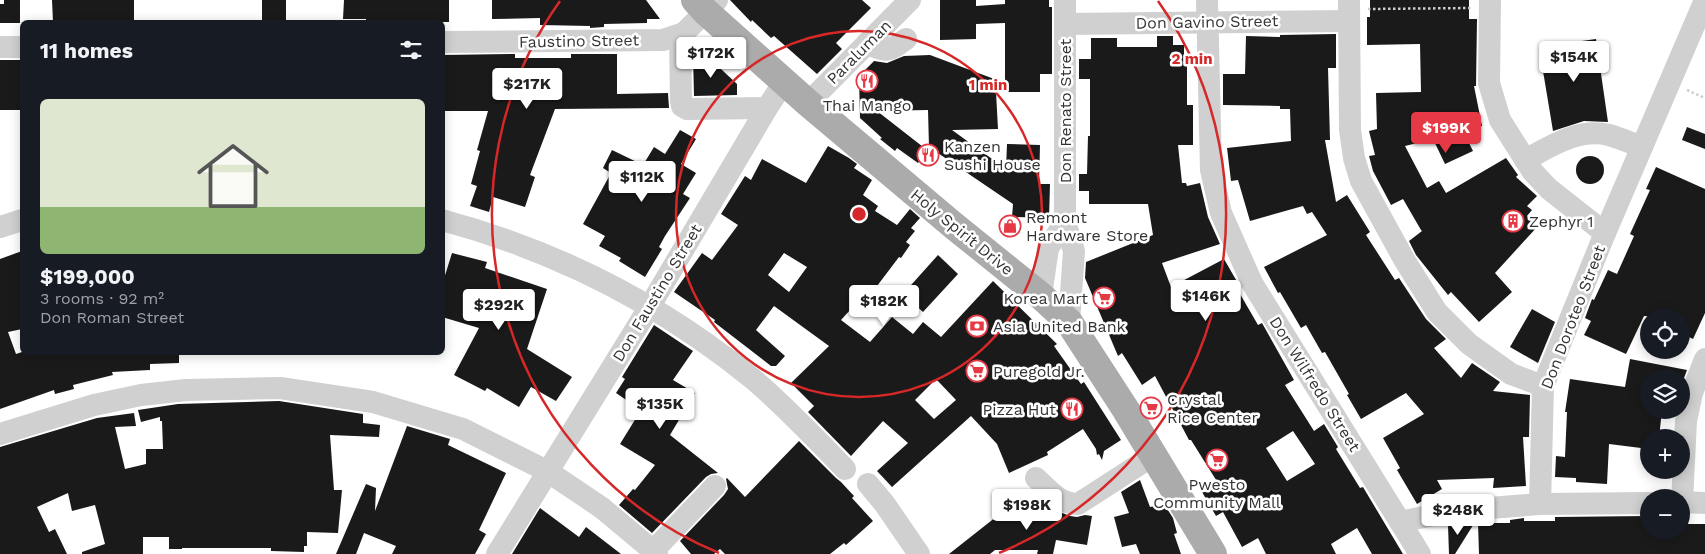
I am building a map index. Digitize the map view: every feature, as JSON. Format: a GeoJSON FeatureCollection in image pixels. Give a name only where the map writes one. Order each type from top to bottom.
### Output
{"type":"FeatureCollection","features":[{"type":"Feature","properties":{"kind":"main road","name":"Holy Spirit Drive"},"geometry":{"type":"LineString","coordinates":[[706,4],[784,82],[808,103],[1070,322],[1213,554]]}},
{"type":"Feature","properties":{"kind":"street","name":"Paraluman"},"geometry":{"type":"LineString","coordinates":[[808,103],[910,0]]}},
{"type":"Feature","properties":{"kind":"street","name":"Don Renato Street"},"geometry":{"type":"LineString","coordinates":[[1065,0],[1064,222],[1074,251],[1070,322]]}},
{"type":"Feature","properties":{"kind":"street","name":"Don Wilfredo Street"},"geometry":{"type":"LineString","coordinates":[[1206,0],[1211,170],[1220,213],[1252,282],[1420,554]]}},
{"type":"Feature","properties":{"kind":"street","name":"Don Doroteo Street"},"geometry":{"type":"LineString","coordinates":[[1540,504],[1543,386],[1605,233],[1705,0]]}},
{"type":"Feature","properties":{"kind":"street"},"geometry":{"type":"LineString","coordinates":[[706,4],[680,36],[682,106],[687,108],[767,108]]}},
{"type":"Feature","properties":{"kind":"street"},"geometry":{"type":"LineString","coordinates":[[1490,4],[1489,83],[1500,120],[1533,172],[1549,190],[1605,233]]}},
{"type":"Feature","properties":{"kind":"street"},"geometry":{"type":"LineString","coordinates":[[1349,10],[1350,130],[1360,181],[1405,262],[1437,312],[1469,344],[1511,374],[1543,386]]}},
{"type":"Feature","properties":{"kind":"street","name":"Don Gavino Street"},"geometry":{"type":"LineString","coordinates":[[1064,24],[1206,22],[1349,10]]}},
{"type":"Feature","properties":{"kind":"street","name":"Faustino Street"},"geometry":{"type":"LineString","coordinates":[[445,42],[663,40],[680,36]]}},
{"type":"Feature","properties":{"kind":"street"},"geometry":{"type":"LineString","coordinates":[[867,43],[880,50],[889,50],[894,49],[906,38]]}},
{"type":"Feature","properties":{"kind":"street"},"geometry":{"type":"LineString","coordinates":[[0,48],[20,47]]}},
{"type":"Feature","properties":{"kind":"street","name":"Don Faustino Street"},"geometry":{"type":"LineString","coordinates":[[496,554],[650,306],[784,82]]}},
{"type":"Feature","properties":{"kind":"street"},"geometry":{"type":"LineString","coordinates":[[1525,160],[1552,145],[1576,136],[1607,134],[1642,147]]}},
{"type":"Feature","properties":{"kind":"street"},"geometry":{"type":"LineString","coordinates":[[0,226],[20,221]]}},
{"type":"Feature","properties":{"kind":"street"},"geometry":{"type":"LineString","coordinates":[[445,221],[489,232],[571,264],[650,306],[703,341],[754,380],[801,423],[845,469]]}},
{"type":"Feature","properties":{"kind":"street"},"geometry":{"type":"LineString","coordinates":[[1041,296],[1048,248],[1064,222]]}},
{"type":"Feature","properties":{"kind":"street"},"geometry":{"type":"LineString","coordinates":[[1683,489],[1686,421],[1692,393],[1705,359]]}},
{"type":"Feature","properties":{"kind":"street"},"geometry":{"type":"LineString","coordinates":[[0,434],[94,405],[141,395],[186,390],[280,388],[373,402],[463,429],[547,471],[602,508],[655,552],[715,486]]}},
{"type":"Feature","properties":{"kind":"street"},"geometry":{"type":"LineString","coordinates":[[1036,478],[1060,500],[1068,504],[1078,504],[1154,456]]}},
{"type":"Feature","properties":{"kind":"street"},"geometry":{"type":"LineString","coordinates":[[868,484],[884,503],[919,554]]}},
{"type":"Feature","properties":{"kind":"street"},"geometry":{"type":"LineString","coordinates":[[1690,502],[1705,503]]}},
{"type":"Feature","properties":{"kind":"street"},"geometry":{"type":"LineString","coordinates":[[1400,522],[1452,511],[1540,504],[1640,503]]}},
{"type":"Feature","properties":{"kind":"path"},"geometry":{"type":"LineString","coordinates":[[1349,10],[1490,4]]}},
{"type":"Feature","properties":{"kind":"building"},"geometry":{"type":"Polygon","coordinates":[[[4,0],[20,0],[20,23],[0,23],[0,4],[4,4],[4,0]]]}},
{"type":"Feature","properties":{"kind":"building"},"geometry":{"type":"Polygon","coordinates":[[[52,0],[134,0],[134,20],[53,20],[52,0]]]}},
{"type":"Feature","properties":{"kind":"building"},"geometry":{"type":"Polygon","coordinates":[[[262,0],[286,0],[286,20],[262,20],[262,0]]]}},
{"type":"Feature","properties":{"kind":"building"},"geometry":{"type":"Polygon","coordinates":[[[344,0],[449,0],[449,22],[445,22],[445,20],[343,19],[344,0]]]}},
{"type":"Feature","properties":{"kind":"building"},"geometry":{"type":"Polygon","coordinates":[[[492,0],[646,0],[660,19],[647,19],[647,23],[604,24],[604,27],[590,28],[590,26],[540,25],[540,18],[492,19],[492,0]]]}},
{"type":"Feature","properties":{"kind":"building"},"geometry":{"type":"Polygon","coordinates":[[[730,0],[862,0],[871,8],[836,43],[842,49],[817,74],[774,36],[771,38],[752,20],[751,22],[730,0]]]}},
{"type":"Feature","properties":{"kind":"building"},"geometry":{"type":"Polygon","coordinates":[[[940,0],[976,0],[976,6],[1005,4],[1005,0],[1049,0],[1049,7],[1052,7],[1052,74],[1040,74],[1040,92],[996,92],[998,129],[952,130],[1006,169],[1007,144],[1040,145],[1039,184],[1050,184],[1049,218],[1012,217],[1013,204],[929,147],[928,110],[877,111],[927,150],[918,163],[897,148],[895,151],[880,139],[882,138],[860,118],[859,76],[874,61],[887,63],[904,56],[930,55],[1005,83],[1005,23],[976,24],[976,39],[940,40],[940,0]]]}},
{"type":"Feature","properties":{"kind":"building"},"geometry":{"type":"Polygon","coordinates":[[[1370,0],[1469,0],[1469,19],[1477,19],[1476,86],[1474,86],[1482,126],[1463,131],[1473,151],[1445,164],[1433,139],[1405,146],[1427,188],[1439,181],[1446,193],[1506,158],[1518,175],[1516,177],[1537,196],[1527,206],[1532,210],[1527,216],[1538,226],[1495,273],[1512,292],[1479,322],[1451,292],[1448,295],[1416,255],[1409,241],[1422,231],[1403,199],[1391,205],[1373,171],[1369,156],[1375,155],[1369,131],[1377,129],[1376,93],[1421,92],[1420,44],[1367,45],[1367,17],[1370,17],[1370,0]]]}},
{"type":"Feature","properties":{"kind":"building"},"geometry":{"type":"Polygon","coordinates":[[[1336,34],[1336,68],[1328,68],[1330,140],[1325,140],[1336,202],[1347,195],[1370,232],[1366,235],[1395,280],[1399,278],[1426,319],[1446,339],[1434,348],[1461,378],[1472,363],[1500,382],[1493,391],[1530,395],[1529,437],[1523,437],[1526,486],[1493,488],[1494,478],[1437,480],[1442,489],[1417,504],[1397,470],[1400,468],[1383,438],[1424,414],[1406,393],[1361,419],[1325,352],[1322,353],[1306,325],[1301,328],[1280,292],[1278,293],[1264,267],[1327,235],[1312,212],[1307,214],[1303,206],[1250,221],[1238,180],[1231,181],[1227,148],[1291,141],[1290,109],[1280,109],[1280,106],[1223,105],[1223,74],[1245,74],[1246,36],[1280,37],[1280,35],[1336,34]]]}},
{"type":"Feature","properties":{"kind":"building"},"geometry":{"type":"Polygon","coordinates":[[[1157,36],[1173,36],[1173,45],[1184,45],[1184,65],[1187,65],[1187,105],[1193,105],[1193,145],[1178,145],[1182,183],[1186,183],[1187,186],[1200,183],[1208,217],[1220,244],[1162,263],[1171,287],[1224,259],[1239,285],[1236,287],[1258,325],[1262,323],[1294,380],[1285,385],[1314,431],[1324,424],[1338,447],[1336,449],[1360,488],[1363,487],[1403,554],[1372,554],[1357,528],[1331,544],[1336,554],[1266,554],[1258,538],[1242,547],[1223,512],[1216,516],[1202,492],[1218,483],[1191,440],[1189,440],[1155,376],[1142,385],[1122,353],[1118,356],[1085,278],[1086,262],[1153,235],[1148,204],[1089,204],[1089,191],[1079,191],[1079,174],[1087,174],[1088,136],[1090,136],[1090,79],[1079,79],[1079,59],[1091,59],[1091,38],[1117,38],[1117,47],[1157,47],[1157,36]],[[1293,431],[1266,448],[1287,481],[1315,464],[1293,431]]]}},
{"type":"Feature","properties":{"kind":"building"},"geometry":{"type":"Polygon","coordinates":[[[1596,39],[1608,122],[1584,121],[1553,131],[1539,47],[1596,39]]]}},
{"type":"Feature","properties":{"kind":"building"},"geometry":{"type":"Polygon","coordinates":[[[515,54],[515,58],[571,58],[571,54],[617,54],[617,94],[668,93],[669,108],[555,109],[530,175],[535,177],[525,207],[493,197],[489,212],[470,206],[477,186],[471,184],[480,151],[477,150],[488,111],[445,111],[445,55],[515,54]]]}},
{"type":"Feature","properties":{"kind":"building"},"geometry":{"type":"Polygon","coordinates":[[[705,54],[737,84],[737,95],[694,96],[693,55],[705,54]]]}},
{"type":"Feature","properties":{"kind":"building"},"geometry":{"type":"Polygon","coordinates":[[[0,60],[20,60],[20,110],[0,110],[0,60]]]}},
{"type":"Feature","properties":{"kind":"building"},"geometry":{"type":"Polygon","coordinates":[[[1687,127],[1705,134],[1705,149],[1682,140],[1687,127]]]}},
{"type":"Feature","properties":{"kind":"building"},"geometry":{"type":"Polygon","coordinates":[[[680,130],[696,139],[681,164],[696,173],[683,194],[690,198],[665,236],[659,247],[662,249],[645,277],[619,261],[621,258],[599,246],[605,236],[583,224],[611,173],[603,168],[612,150],[643,165],[654,147],[665,154],[680,130]]]}},
{"type":"Feature","properties":{"kind":"building"},"geometry":{"type":"Polygon","coordinates":[[[828,146],[857,164],[854,168],[872,180],[863,195],[878,206],[875,211],[897,225],[910,209],[920,218],[911,228],[915,231],[906,242],[910,245],[901,258],[899,257],[874,290],[871,287],[841,320],[870,342],[892,317],[913,334],[923,322],[941,337],[993,281],[1057,344],[1054,346],[1081,384],[1084,382],[1121,440],[1104,451],[1102,460],[1099,454],[1097,455],[1096,449],[1083,429],[1047,452],[1048,455],[1009,473],[997,444],[971,416],[892,487],[877,471],[908,443],[883,421],[851,456],[808,412],[814,406],[791,383],[829,346],[774,306],[756,330],[785,356],[776,366],[771,366],[714,322],[715,320],[674,292],[702,253],[712,260],[738,225],[721,214],[745,176],[751,180],[762,159],[806,183],[828,146]],[[784,253],[768,275],[789,292],[807,267],[784,253]],[[936,379],[915,400],[934,419],[956,400],[936,379]]]}},
{"type":"Feature","properties":{"kind":"building"},"geometry":{"type":"Polygon","coordinates":[[[1590,156],[1600,160],[1604,170],[1600,180],[1590,184],[1580,180],[1576,170],[1580,160],[1590,156]]]}},
{"type":"Feature","properties":{"kind":"building"},"geometry":{"type":"Polygon","coordinates":[[[1656,167],[1705,189],[1705,313],[1693,339],[1690,338],[1690,309],[1640,309],[1640,324],[1626,354],[1584,335],[1591,321],[1585,318],[1592,299],[1594,300],[1608,270],[1617,274],[1634,236],[1630,234],[1650,190],[1646,189],[1656,167]]]}},
{"type":"Feature","properties":{"kind":"building"},"geometry":{"type":"Polygon","coordinates":[[[20,252],[20,329],[8,332],[16,354],[179,355],[179,363],[150,364],[150,370],[112,372],[113,375],[73,385],[74,389],[55,394],[54,390],[0,409],[0,259],[20,252]]]}},
{"type":"Feature","properties":{"kind":"building"},"geometry":{"type":"Polygon","coordinates":[[[452,253],[487,262],[485,268],[547,289],[527,349],[572,377],[556,401],[531,387],[519,407],[487,388],[485,391],[454,375],[479,328],[445,318],[445,275],[452,253]]]}},
{"type":"Feature","properties":{"kind":"building"},"geometry":{"type":"Polygon","coordinates":[[[938,255],[958,274],[923,312],[903,294],[938,255]]]}},
{"type":"Feature","properties":{"kind":"building"},"geometry":{"type":"Polygon","coordinates":[[[1532,309],[1555,322],[1538,363],[1510,347],[1532,309]]]}},
{"type":"Feature","properties":{"kind":"building"},"geometry":{"type":"Polygon","coordinates":[[[654,325],[693,351],[673,380],[695,393],[670,435],[718,473],[706,477],[652,533],[619,505],[633,489],[635,490],[655,465],[620,444],[641,410],[616,393],[625,379],[622,377],[654,325]]]}},
{"type":"Feature","properties":{"kind":"building"},"geometry":{"type":"Polygon","coordinates":[[[1630,359],[1682,369],[1640,369],[1640,419],[1661,419],[1660,429],[1640,429],[1640,448],[1609,444],[1607,484],[1576,482],[1576,478],[1555,477],[1556,456],[1565,457],[1567,412],[1565,412],[1570,379],[1625,387],[1630,359]]]}},
{"type":"Feature","properties":{"kind":"building"},"geometry":{"type":"Polygon","coordinates":[[[279,401],[363,414],[363,423],[380,425],[379,437],[330,435],[334,490],[342,490],[338,533],[307,532],[307,546],[304,546],[304,552],[271,551],[271,548],[169,549],[169,537],[143,537],[143,554],[82,554],[82,552],[105,544],[95,505],[72,511],[68,493],[37,507],[49,532],[55,529],[67,554],[0,554],[0,447],[97,418],[134,413],[136,426],[115,427],[125,469],[146,464],[146,449],[163,449],[162,421],[160,421],[160,417],[141,422],[138,410],[178,404],[279,401]]]}},
{"type":"Feature","properties":{"kind":"building"},"geometry":{"type":"Polygon","coordinates":[[[407,426],[450,439],[448,445],[506,473],[479,530],[486,534],[475,554],[392,554],[396,546],[364,533],[356,554],[336,554],[366,484],[376,488],[375,511],[407,426]]]}},
{"type":"Feature","properties":{"kind":"building"},"geometry":{"type":"Polygon","coordinates":[[[799,441],[854,496],[852,498],[873,521],[846,545],[844,543],[830,554],[725,554],[720,549],[714,554],[691,554],[680,541],[724,495],[728,489],[726,479],[745,497],[799,441]]]}},
{"type":"Feature","properties":{"kind":"building"},"geometry":{"type":"Polygon","coordinates":[[[1140,480],[1150,507],[1164,504],[1173,518],[1177,533],[1174,534],[1181,554],[1140,554],[1136,544],[1122,547],[1114,517],[1129,513],[1121,492],[1140,480]]]}},
{"type":"Feature","properties":{"kind":"building"},"geometry":{"type":"Polygon","coordinates":[[[1001,505],[1033,505],[1052,509],[1070,516],[1092,516],[1087,545],[1056,540],[1053,554],[1037,554],[1038,550],[995,550],[990,554],[949,554],[1001,513],[1001,505]]]}},
{"type":"Feature","properties":{"kind":"building"},"geometry":{"type":"Polygon","coordinates":[[[540,508],[579,537],[586,527],[621,554],[512,554],[540,508]]]}},
{"type":"Feature","properties":{"kind":"building"},"geometry":{"type":"Polygon","coordinates":[[[1640,516],[1640,539],[1690,539],[1690,524],[1705,524],[1705,554],[1479,554],[1478,523],[1510,523],[1510,520],[1524,518],[1524,521],[1555,521],[1555,517],[1640,516]]]}},
{"type":"Feature","properties":{"kind":"building"},"geometry":{"type":"Polygon","coordinates":[[[1475,522],[1455,554],[1449,554],[1448,525],[1475,522]]]}},
{"type":"Feature","properties":{"kind":"place","name":"Thai Mango"},"geometry":{"type":"Point","coordinates":[867,81]}},
{"type":"Feature","properties":{"kind":"place","name":"Kanzen Sushi House"},"geometry":{"type":"Point","coordinates":[928,155]}},
{"type":"Feature","properties":{"kind":"place","name":"Zephyr 1"},"geometry":{"type":"Point","coordinates":[1513,221]}},
{"type":"Feature","properties":{"kind":"place","name":"Remont Hardware Store"},"geometry":{"type":"Point","coordinates":[1010,226]}},
{"type":"Feature","properties":{"kind":"place","name":"Korea Mart"},"geometry":{"type":"Point","coordinates":[1104,298]}},
{"type":"Feature","properties":{"kind":"place","name":"Asia United Bank"},"geometry":{"type":"Point","coordinates":[977,326]}},
{"type":"Feature","properties":{"kind":"place","name":"Puregold Jr."},"geometry":{"type":"Point","coordinates":[977,371]}},
{"type":"Feature","properties":{"kind":"place","name":"Crystal Rice Center"},"geometry":{"type":"Point","coordinates":[1151,408]}},
{"type":"Feature","properties":{"kind":"place","name":"Pizza Hut"},"geometry":{"type":"Point","coordinates":[1072,409]}},
{"type":"Feature","properties":{"kind":"place","name":"Pwesto Community Mall"},"geometry":{"type":"Point","coordinates":[1217,460]}}]}
